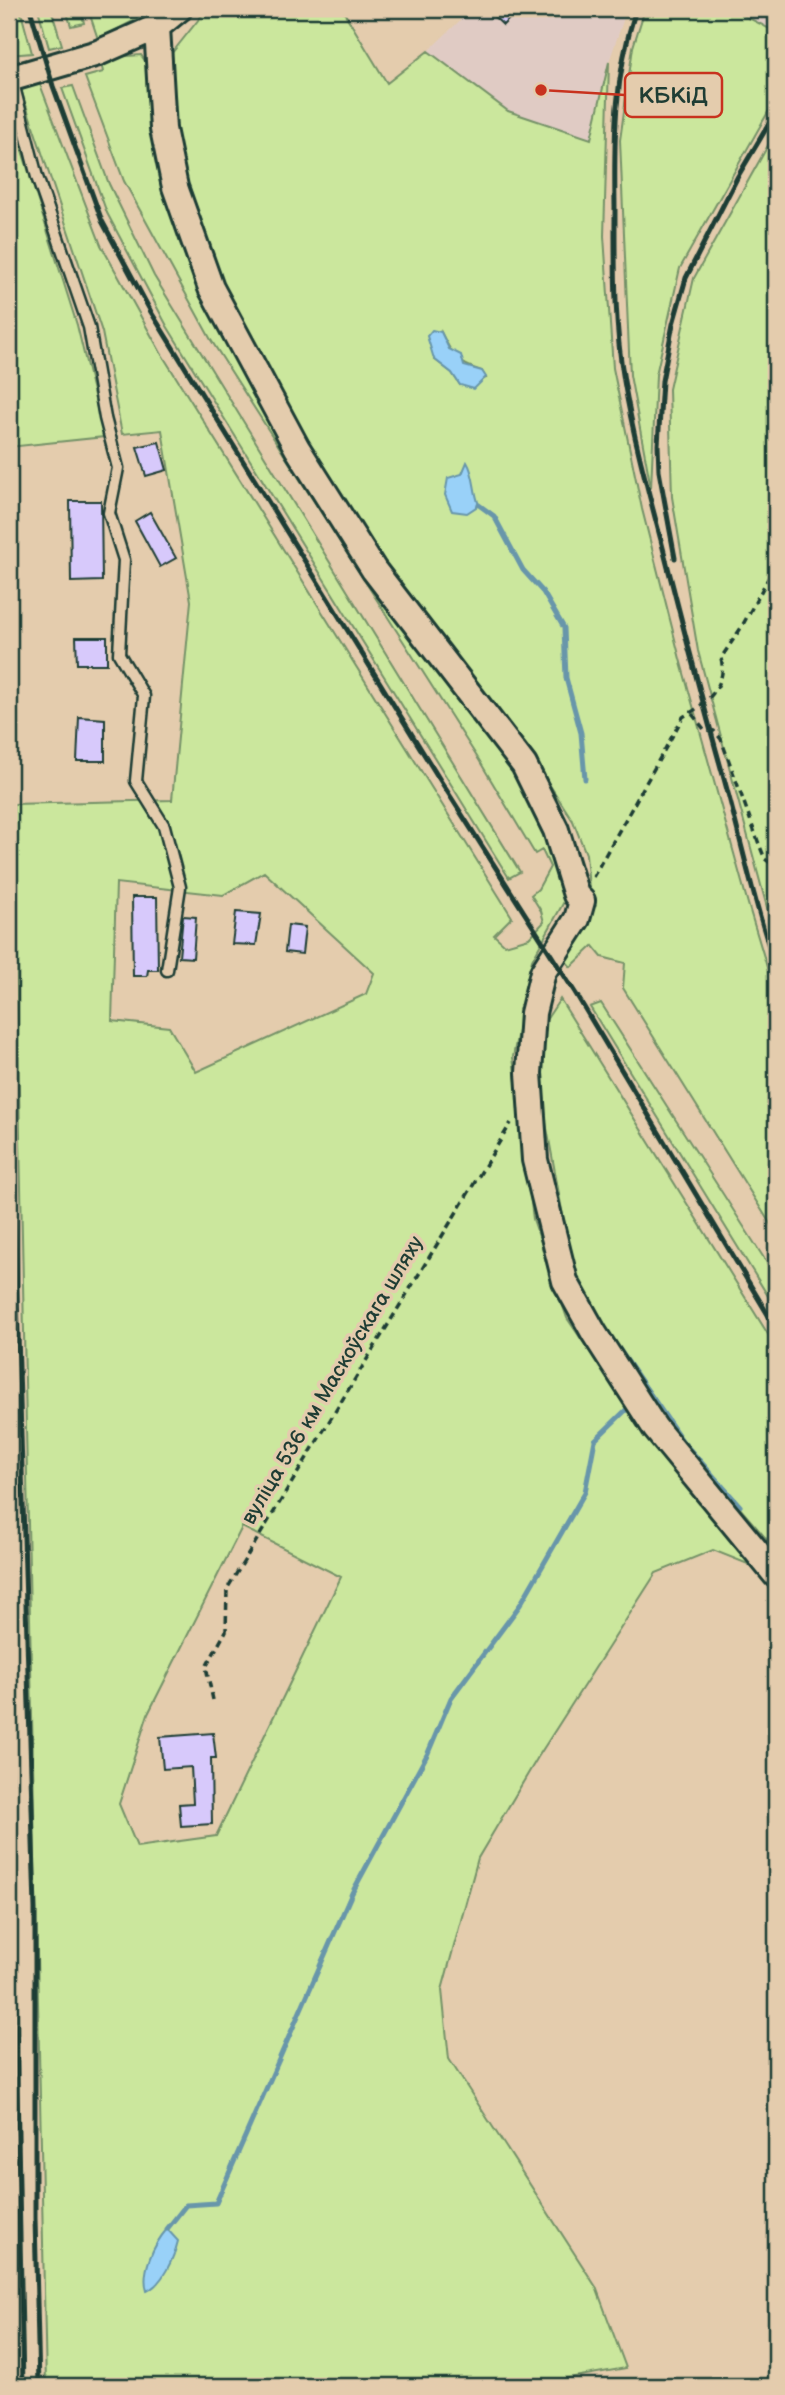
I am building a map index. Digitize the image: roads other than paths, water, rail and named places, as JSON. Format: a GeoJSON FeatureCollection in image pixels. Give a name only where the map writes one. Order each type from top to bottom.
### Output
{"type":"FeatureCollection","features":[{"type":"Feature","properties":{"kind":"street"},"geometry":{"type":"LineString","coordinates":[[10,79],[98,53],[157,27],[179,9]]}},
{"type":"Feature","properties":{"kind":"street"},"geometry":{"type":"LineString","coordinates":[[157,27],[163,129],[172,175],[211,288],[297,448],[374,570],[524,765],[556,831],[576,895],[582,901],[577,919],[543,972],[533,1013],[529,1073],[535,1160],[565,1281],[655,1428],[776,1575]]}},
{"type":"Feature","properties":{"kind":"lane"},"geometry":{"type":"LineString","coordinates":[[10,79],[37,177],[89,327],[105,418],[118,468],[109,513],[124,560],[119,654],[144,696],[136,780],[164,826],[180,887],[167,970]]}},
{"type":"Feature","properties":{"kind":"water"},"geometry":{"type":"Polygon","coordinates":[[[432,330],[441,332],[449,349],[461,355],[464,366],[482,371],[486,377],[474,389],[460,385],[452,373],[434,359],[427,336],[432,330]]]}},
{"type":"Feature","properties":{"kind":"water"},"geometry":{"type":"Polygon","coordinates":[[[467,462],[479,505],[467,513],[452,511],[445,495],[448,478],[462,474],[467,462]]]}},
{"type":"Feature","properties":{"kind":"water"},"geometry":{"type":"Polygon","coordinates":[[[167,2229],[178,2241],[163,2276],[147,2291],[147,2267],[167,2229]]]}},
{"type":"Feature","properties":{"kind":"waterway"},"geometry":{"type":"LineString","coordinates":[[479,505],[494,516],[523,570],[543,592],[564,628],[566,678],[581,733],[585,779]]}},
{"type":"Feature","properties":{"kind":"waterway"},"geometry":{"type":"LineString","coordinates":[[619,1349],[683,1442],[740,1506]]}},
{"type":"Feature","properties":{"kind":"waterway"},"geometry":{"type":"LineString","coordinates":[[167,2229],[186,2205],[216,2203],[352,1893],[428,1753],[451,1698],[520,1605],[585,1492],[595,1440],[629,1407]]}},
{"type":"Feature","properties":{"kind":"railway"},"geometry":{"type":"LineString","coordinates":[[30,9],[53,86],[102,221],[151,312],[440,780],[576,994],[776,1328]]}},
{"type":"Feature","properties":{"kind":"railway"},"geometry":{"type":"LineString","coordinates":[[636,9],[623,59],[615,132],[615,273],[621,360],[646,481],[691,658],[754,896],[776,968]]}},
{"type":"Feature","properties":{"kind":"railway"},"geometry":{"type":"LineString","coordinates":[[675,558],[659,471],[658,445],[662,381],[673,324],[686,278],[738,176],[776,112]]}},
{"type":"Feature","properties":{"kind":"railway"},"geometry":{"type":"LineString","coordinates":[[9,1029],[35,1909],[35,2218],[39,2386]]}},
{"type":"Feature","properties":{"kind":"railway"},"geometry":{"type":"LineString","coordinates":[[9,1685],[23,2386]]}},
{"type":"Feature","properties":{"kind":"place","name":"КБКіД"},"geometry":{"type":"Point","coordinates":[541,90]}}]}
